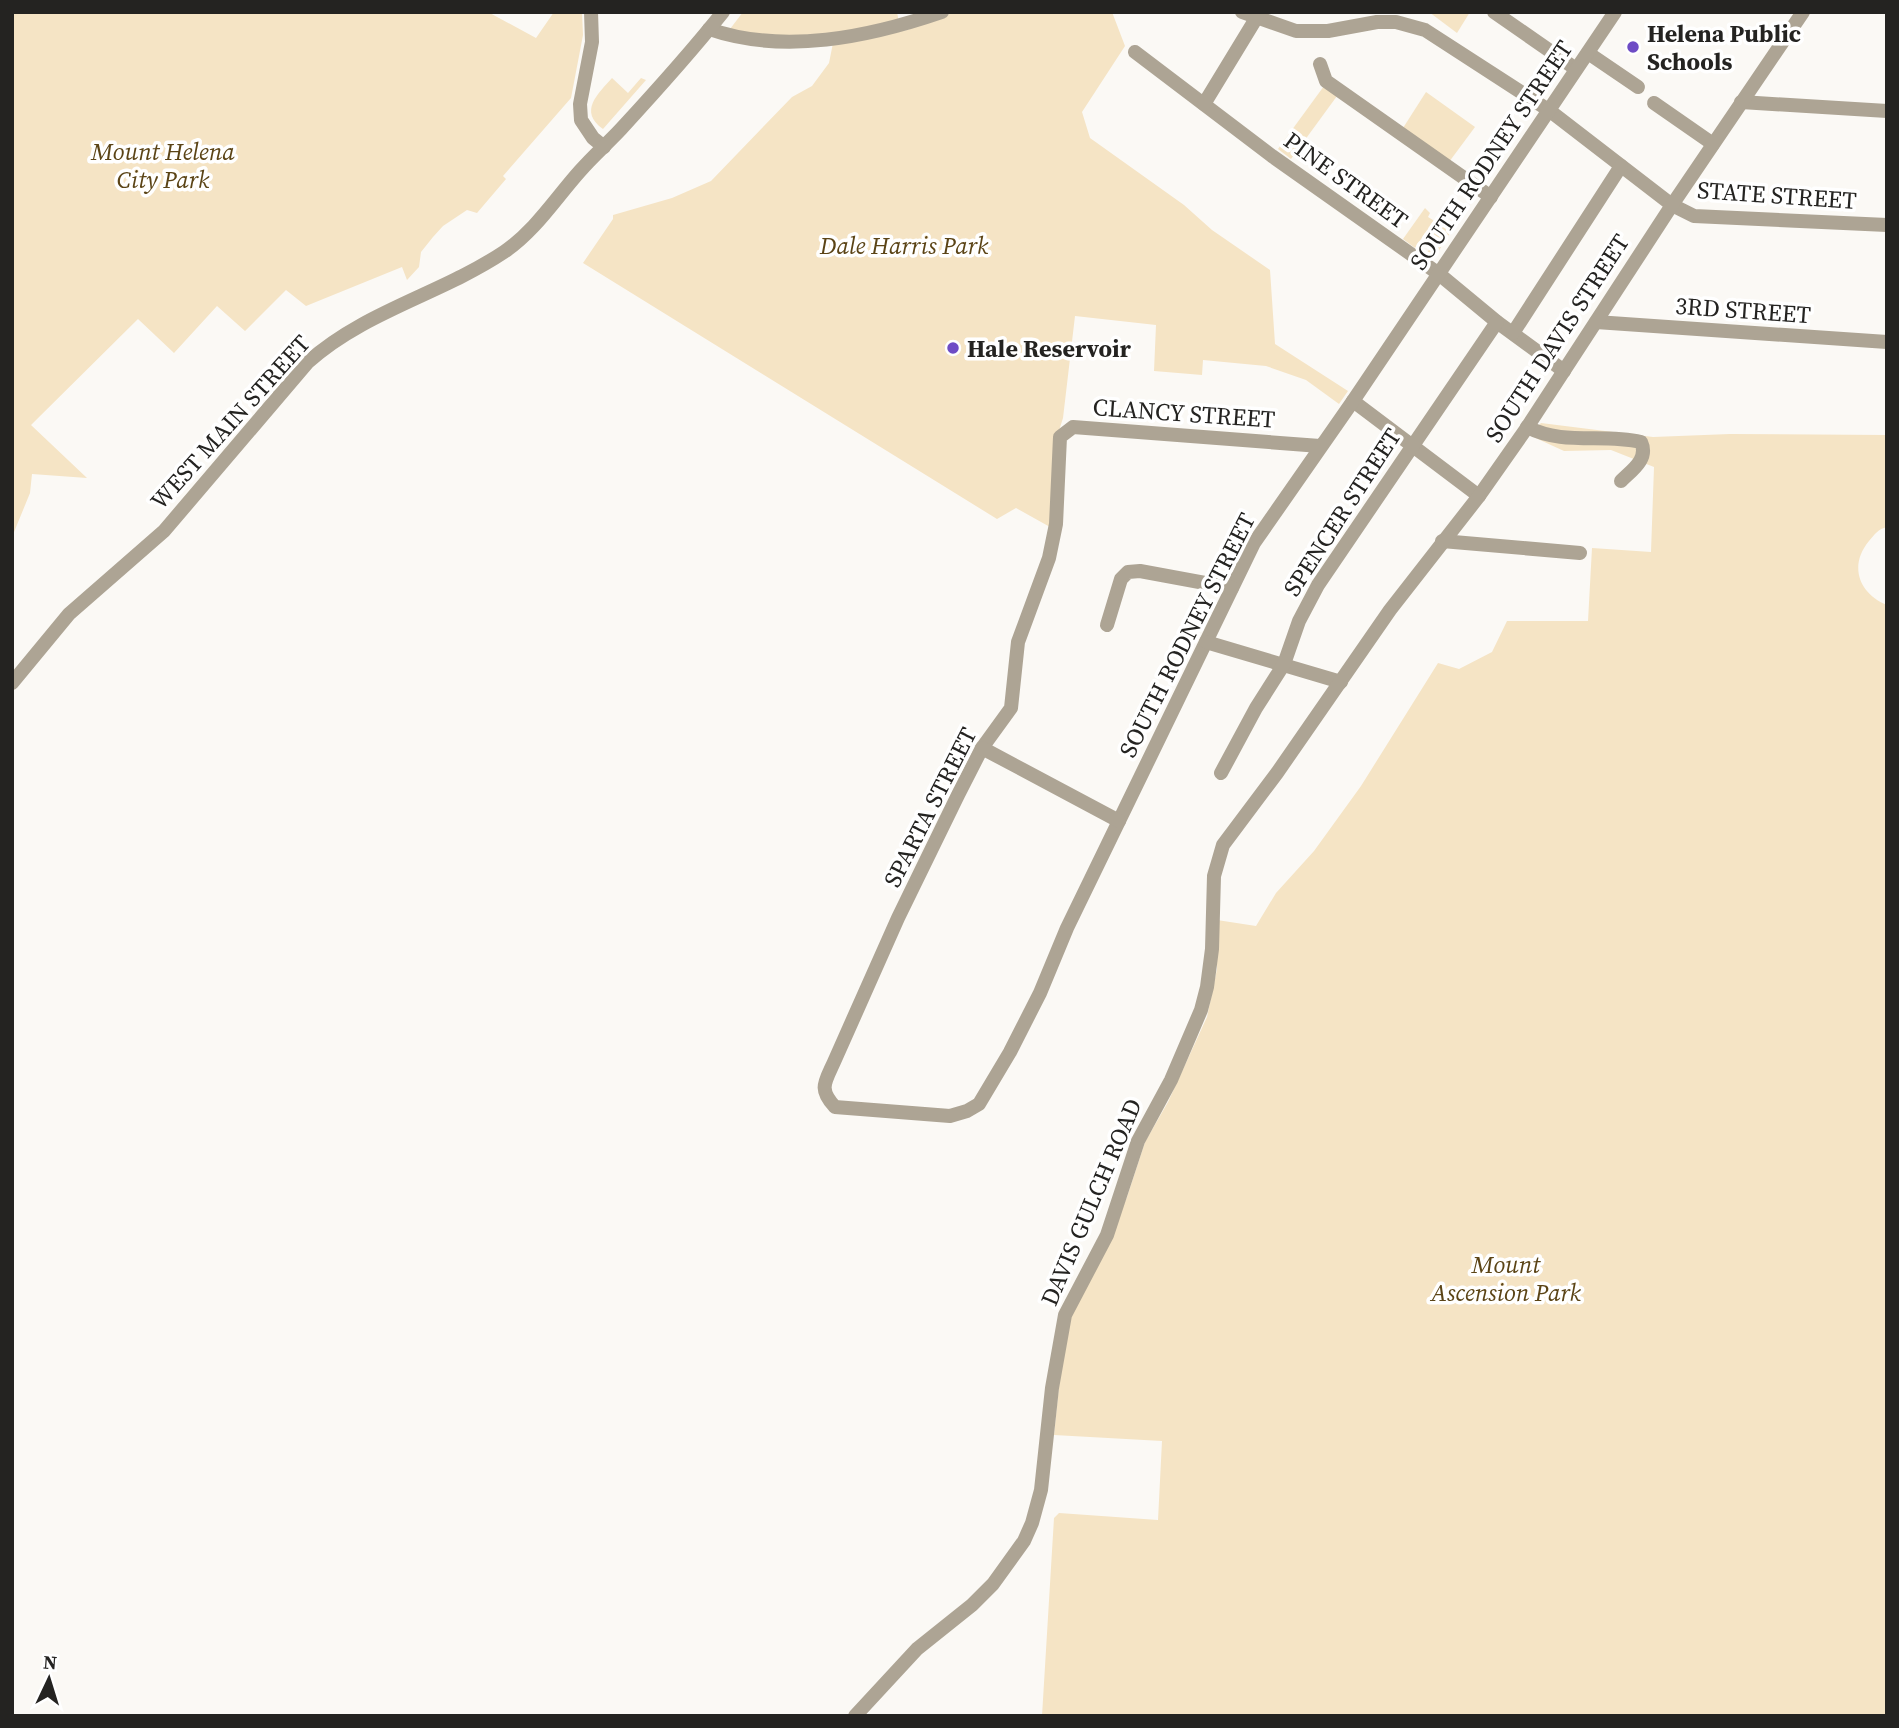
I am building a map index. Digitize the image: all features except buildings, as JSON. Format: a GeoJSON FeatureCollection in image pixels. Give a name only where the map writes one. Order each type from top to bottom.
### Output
{"type":"FeatureCollection","features":[{"type":"Feature","properties":{"kind":"street"},"geometry":{"type":"LineString","coordinates":[[591,12],[592,42],[580,104],[580,120],[593,138],[604,147]]}},
{"type":"Feature","properties":{"kind":"street","name":"WEST MAIN STREET"},"geometry":{"type":"LineString","coordinates":[[12,683],[69,614],[164,531],[309,362],[332,342],[357,327],[504,252],[527,233],[723,12]]}},
{"type":"Feature","properties":{"kind":"street"},"geometry":{"type":"LineString","coordinates":[[709,29],[732,37],[800,42],[890,29],[942,12]]}},
{"type":"Feature","properties":{"kind":"street"},"geometry":{"type":"LineString","coordinates":[[1203,104],[1257,14],[1242,12]]}},
{"type":"Feature","properties":{"kind":"street"},"geometry":{"type":"LineString","coordinates":[[1494,12],[1576,69]]}},
{"type":"Feature","properties":{"kind":"street","name":"SOUTH RODNEY STREET"},"geometry":{"type":"LineString","coordinates":[[950,1116],[979,1104],[1009,1054],[1254,543],[1615,12]]}},
{"type":"Feature","properties":{"kind":"street","name":"SOUTH DAVIS STREET"},"geometry":{"type":"LineString","coordinates":[[1341,682],[1390,610],[1479,496],[1527,427],[1671,205],[1803,12]]}},
{"type":"Feature","properties":{"kind":"street","name":"STATE STREET"},"geometry":{"type":"LineString","coordinates":[[1257,14],[1296,31],[1328,31],[1387,22],[1410,24],[1435,36],[1550,111],[1671,205],[1694,216],[1887,225]]}},
{"type":"Feature","properties":{"kind":"street","name":"PINE STREET"},"geometry":{"type":"LineString","coordinates":[[1135,52],[1439,274],[1497,322],[1564,371]]}},
{"type":"Feature","properties":{"kind":"street"},"geometry":{"type":"LineString","coordinates":[[1588,53],[1639,87]]}},
{"type":"Feature","properties":{"kind":"street"},"geometry":{"type":"LineString","coordinates":[[1320,64],[1326,81],[1490,198]]}},
{"type":"Feature","properties":{"kind":"street"},"geometry":{"type":"LineString","coordinates":[[1741,102],[1887,111]]}},
{"type":"Feature","properties":{"kind":"street"},"geometry":{"type":"LineString","coordinates":[[1654,103],[1713,144]]}},
{"type":"Feature","properties":{"kind":"street"},"geometry":{"type":"LineString","coordinates":[[1513,332],[1621,166]]}},
{"type":"Feature","properties":{"kind":"street","name":"SPENCER STREET"},"geometry":{"type":"LineString","coordinates":[[1221,773],[1256,708],[1284,664],[1299,621],[1318,585],[1497,322]]}},
{"type":"Feature","properties":{"kind":"street","name":"3RD STREET"},"geometry":{"type":"LineString","coordinates":[[1596,323],[1887,342]]}},
{"type":"Feature","properties":{"kind":"street"},"geometry":{"type":"LineString","coordinates":[[1353,401],[1479,496]]}},
{"type":"Feature","properties":{"kind":"street","name":"CLANCY STREET"},"geometry":{"type":"LineString","coordinates":[[1060,449],[1060,437],[1073,427],[1320,446]]}},
{"type":"Feature","properties":{"kind":"street"},"geometry":{"type":"LineString","coordinates":[[1527,427],[1544,436],[1621,437],[1641,442],[1643,455],[1621,481]]}},
{"type":"Feature","properties":{"kind":"street","name":"SPARTA STREET"},"geometry":{"type":"LineString","coordinates":[[950,1116],[835,1107],[825,1096],[824,1084],[882,953],[982,748],[1011,708],[1018,642],[1049,558],[1056,524],[1060,449]]}},
{"type":"Feature","properties":{"kind":"street"},"geometry":{"type":"LineString","coordinates":[[1442,541],[1580,553]]}},
{"type":"Feature","properties":{"kind":"street"},"geometry":{"type":"LineString","coordinates":[[1107,625],[1121,579],[1128,572],[1140,571],[1232,588]]}},
{"type":"Feature","properties":{"kind":"street"},"geometry":{"type":"LineString","coordinates":[[1206,642],[1341,682]]}},
{"type":"Feature","properties":{"kind":"street","name":"DAVIS GULCH ROAD"},"geometry":{"type":"LineString","coordinates":[[855,1716],[918,1649],[972,1605],[993,1584],[1024,1542],[1041,1490],[1054,1377],[1065,1315],[1107,1235],[1138,1141],[1171,1080],[1201,1010],[1209,975],[1213,886],[1220,854],[1228,837],[1264,792],[1341,682]]}},
{"type":"Feature","properties":{"kind":"street"},"geometry":{"type":"LineString","coordinates":[[982,748],[1119,821]]}},
{"type":"Feature","properties":{"kind":"green space","name":"Mount Helena City Park"},"geometry":{"type":"Polygon","coordinates":[[[12,12],[488,12],[536,38],[554,12],[582,12],[583,35],[571,98],[503,176],[506,179],[477,213],[467,210],[443,226],[433,237],[421,252],[419,267],[407,280],[402,267],[306,306],[286,290],[245,331],[217,306],[174,353],[138,319],[31,425],[87,478],[32,474],[30,493],[12,537],[12,12]]]}},
{"type":"Feature","properties":{"kind":"green space"},"geometry":{"type":"Polygon","coordinates":[[[743,12],[897,12],[899,23],[844,33],[764,37],[730,29],[743,12]]]}},
{"type":"Feature","properties":{"kind":"green space","name":"Dale Harris Park"},"geometry":{"type":"Polygon","coordinates":[[[955,12],[1112,12],[1125,46],[1082,112],[1090,138],[1270,270],[1275,344],[1348,391],[1339,404],[1306,380],[1266,366],[1203,360],[1202,375],[1154,371],[1156,325],[1075,316],[1063,418],[1057,437],[1050,527],[1016,508],[997,519],[583,263],[613,219],[613,215],[672,198],[711,181],[792,97],[812,86],[829,63],[833,43],[907,30],[955,12]]]}},
{"type":"Feature","properties":{"kind":"green space"},"geometry":{"type":"Polygon","coordinates":[[[1429,12],[1470,12],[1457,33],[1429,12]]]}},
{"type":"Feature","properties":{"kind":"green space"},"geometry":{"type":"Polygon","coordinates":[[[612,78],[628,93],[641,78],[646,80],[603,129],[592,116],[591,109],[596,96],[612,78]]]}},
{"type":"Feature","properties":{"kind":"green space"},"geometry":{"type":"Polygon","coordinates":[[[1324,86],[1337,96],[1291,159],[1278,149],[1324,86]]]}},
{"type":"Feature","properties":{"kind":"green space"},"geometry":{"type":"Polygon","coordinates":[[[1426,92],[1475,127],[1449,162],[1403,128],[1426,92]]]}},
{"type":"Feature","properties":{"kind":"green space"},"geometry":{"type":"Polygon","coordinates":[[[1425,208],[1430,213],[1428,217],[1451,231],[1433,260],[1425,254],[1434,245],[1434,239],[1425,233],[1415,248],[1403,239],[1425,208]]]}},
{"type":"Feature","properties":{"kind":"green space","name":"Mount Ascension Park"},"geometry":{"type":"Polygon","coordinates":[[[1541,423],[1653,437],[1730,434],[1887,435],[1887,527],[1879,530],[1869,541],[1859,559],[1858,569],[1863,586],[1877,600],[1887,605],[1887,1716],[1042,1716],[1054,1518],[1059,1513],[1158,1520],[1162,1441],[1054,1435],[1069,1315],[1096,1268],[1127,1197],[1145,1142],[1168,1102],[1207,1017],[1217,969],[1217,920],[1256,926],[1276,893],[1314,851],[1361,786],[1438,663],[1459,669],[1492,652],[1507,621],[1588,621],[1592,548],[1651,552],[1654,467],[1611,450],[1564,451],[1529,435],[1541,423]]]}},
{"type":"Feature","properties":{"kind":"place","name":"Helena Public Schools"},"geometry":{"type":"Point","coordinates":[1633,47]}},
{"type":"Feature","properties":{"kind":"place","name":"Hale Reservoir"},"geometry":{"type":"Point","coordinates":[953,348]}}]}
